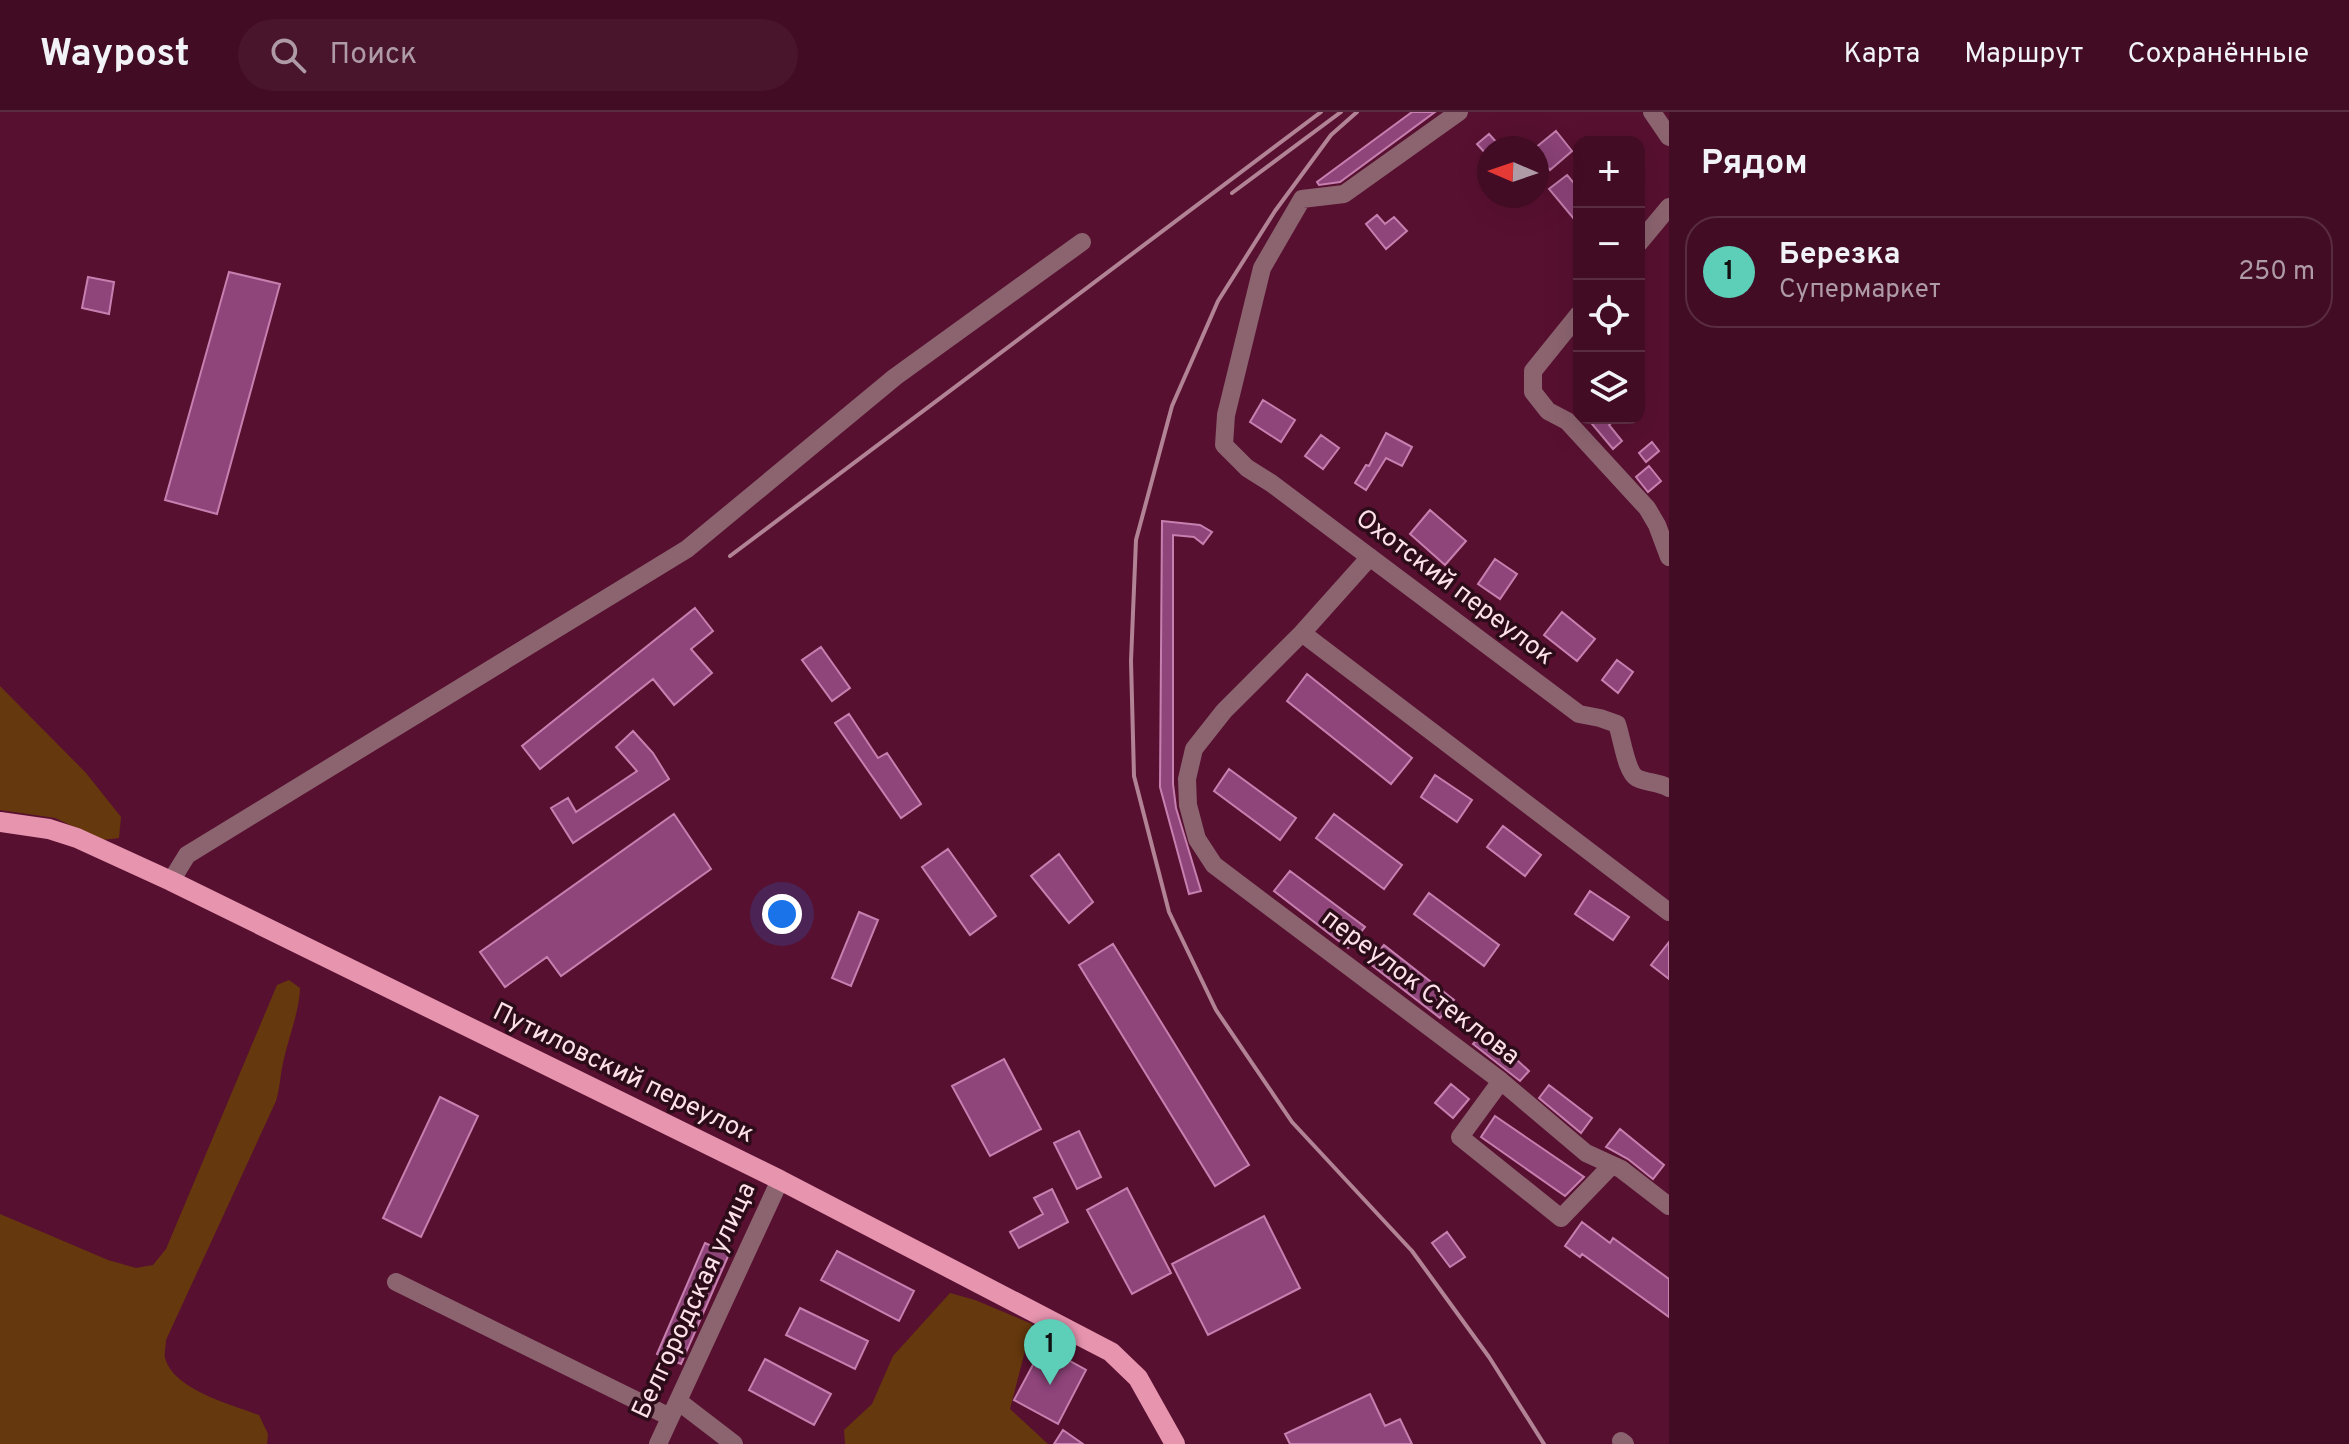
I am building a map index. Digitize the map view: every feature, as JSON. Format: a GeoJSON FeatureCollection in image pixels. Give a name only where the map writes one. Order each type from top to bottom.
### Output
{"type":"FeatureCollection","features":[{"type":"Feature","properties":{"kind":"main road","name":"Путиловский переулок"},"geometry":{"type":"LineString","coordinates":[[0,822],[49,829],[77,838],[171,881],[780,1180],[1111,1352],[1138,1378],[1175,1444]]}},
{"type":"Feature","properties":{"kind":"street","name":"Охотский переулок"},"geometry":{"type":"LineString","coordinates":[[1459,112],[1344,194],[1302,199],[1262,268],[1226,415],[1224,445],[1247,468],[1579,714],[1617,724],[1624,744],[1626,766],[1636,778],[1669,788]]}},
{"type":"Feature","properties":{"kind":"street"},"geometry":{"type":"LineString","coordinates":[[1652,112],[1669,137]]}},
{"type":"Feature","properties":{"kind":"street"},"geometry":{"type":"LineString","coordinates":[[1645,236],[1669,207]]}},
{"type":"Feature","properties":{"kind":"street"},"geometry":{"type":"LineString","coordinates":[[171,881],[187,855],[687,549],[895,377],[1082,242]]}},
{"type":"Feature","properties":{"kind":"street"},"geometry":{"type":"LineString","coordinates":[[1573,321],[1533,371],[1533,392],[1548,411],[1567,421],[1647,508],[1669,557]]}},
{"type":"Feature","properties":{"kind":"street"},"geometry":{"type":"LineString","coordinates":[[1370,557],[1302,633],[1669,912]]}},
{"type":"Feature","properties":{"kind":"street","name":"переулок Стеклова"},"geometry":{"type":"LineString","coordinates":[[1302,633],[1224,711],[1194,749],[1187,779],[1188,805],[1197,839],[1214,865],[1501,1081],[1586,1153],[1612,1165],[1669,1206]]}},
{"type":"Feature","properties":{"kind":"street"},"geometry":{"type":"LineString","coordinates":[[1501,1081],[1460,1137],[1561,1218],[1612,1165]]}},
{"type":"Feature","properties":{"kind":"street","name":"Белгородская улица"},"geometry":{"type":"LineString","coordinates":[[658,1444],[780,1180]]}},
{"type":"Feature","properties":{"kind":"street"},"geometry":{"type":"LineString","coordinates":[[396,1282],[674,1409],[734,1444]]}},
{"type":"Feature","properties":{"kind":"shaded area"},"geometry":{"type":"Polygon","coordinates":[[[0,686],[86,773],[121,817],[119,838],[102,840],[55,818],[0,810],[0,686]]]}},
{"type":"Feature","properties":{"kind":"shaded area"},"geometry":{"type":"Polygon","coordinates":[[[289,980],[300,988],[299,998],[276,1101],[166,1340],[165,1354],[170,1369],[191,1387],[259,1415],[268,1434],[267,1444],[0,1444],[0,1214],[108,1260],[136,1268],[153,1265],[166,1249],[277,985],[289,980]]]}},
{"type":"Feature","properties":{"kind":"shaded area"},"geometry":{"type":"Polygon","coordinates":[[[950,1293],[1032,1324],[1010,1409],[1048,1444],[845,1444],[844,1430],[872,1404],[893,1356],[950,1293]]]}},
{"type":"Feature","properties":{"kind":"building"},"geometry":{"type":"Polygon","coordinates":[[[1412,112],[1435,112],[1340,182],[1319,185],[1317,182],[1412,112]]]}},
{"type":"Feature","properties":{"kind":"building"},"geometry":{"type":"Polygon","coordinates":[[[1556,131],[1572,151],[1550,170],[1549,169],[1549,137],[1556,131]]]}},
{"type":"Feature","properties":{"kind":"building"},"geometry":{"type":"Polygon","coordinates":[[[1567,175],[1573,182],[1573,218],[1549,189],[1567,175]]]}},
{"type":"Feature","properties":{"kind":"building"},"geometry":{"type":"Polygon","coordinates":[[[1377,215],[1385,224],[1394,217],[1407,231],[1386,249],[1366,224],[1377,215]]]}},
{"type":"Feature","properties":{"kind":"building"},"geometry":{"type":"Polygon","coordinates":[[[229,272],[280,284],[217,514],[165,500],[229,272]]]}},
{"type":"Feature","properties":{"kind":"building"},"geometry":{"type":"Polygon","coordinates":[[[88,277],[114,282],[109,314],[82,308],[88,277]]]}},
{"type":"Feature","properties":{"kind":"building"},"geometry":{"type":"Polygon","coordinates":[[[1263,400],[1295,420],[1281,442],[1250,422],[1263,400]]]}},
{"type":"Feature","properties":{"kind":"building"},"geometry":{"type":"Polygon","coordinates":[[[1592,424],[1610,424],[1622,441],[1613,449],[1592,424]]]}},
{"type":"Feature","properties":{"kind":"building"},"geometry":{"type":"Polygon","coordinates":[[[1386,433],[1412,447],[1402,466],[1386,458],[1366,490],[1355,483],[1366,465],[1369,466],[1386,433]]]}},
{"type":"Feature","properties":{"kind":"building"},"geometry":{"type":"Polygon","coordinates":[[[1321,435],[1339,448],[1323,469],[1305,456],[1321,435]]]}},
{"type":"Feature","properties":{"kind":"building"},"geometry":{"type":"Polygon","coordinates":[[[1652,442],[1659,451],[1646,462],[1639,453],[1652,442]]]}},
{"type":"Feature","properties":{"kind":"building"},"geometry":{"type":"Polygon","coordinates":[[[1649,466],[1661,481],[1648,492],[1636,477],[1649,466]]]}},
{"type":"Feature","properties":{"kind":"building"},"geometry":{"type":"Polygon","coordinates":[[[1430,510],[1466,541],[1445,565],[1410,534],[1430,510]]]}},
{"type":"Feature","properties":{"kind":"building"},"geometry":{"type":"Polygon","coordinates":[[[1162,521],[1200,525],[1212,532],[1203,544],[1194,537],[1173,535],[1173,784],[1176,808],[1201,891],[1189,894],[1160,787],[1162,521]]]}},
{"type":"Feature","properties":{"kind":"building"},"geometry":{"type":"Polygon","coordinates":[[[1495,559],[1517,574],[1500,599],[1478,584],[1495,559]]]}},
{"type":"Feature","properties":{"kind":"building"},"geometry":{"type":"Polygon","coordinates":[[[695,608],[713,631],[691,649],[712,673],[674,705],[653,679],[540,769],[522,746],[695,608]]]}},
{"type":"Feature","properties":{"kind":"building"},"geometry":{"type":"Polygon","coordinates":[[[1562,612],[1595,639],[1577,661],[1544,635],[1562,612]]]}},
{"type":"Feature","properties":{"kind":"building"},"geometry":{"type":"Polygon","coordinates":[[[821,647],[850,688],[832,701],[802,660],[821,647]]]}},
{"type":"Feature","properties":{"kind":"building"},"geometry":{"type":"Polygon","coordinates":[[[1617,660],[1633,672],[1618,693],[1602,680],[1617,660]]]}},
{"type":"Feature","properties":{"kind":"building"},"geometry":{"type":"Polygon","coordinates":[[[1307,674],[1412,758],[1391,784],[1287,701],[1307,674]]]}},
{"type":"Feature","properties":{"kind":"building"},"geometry":{"type":"Polygon","coordinates":[[[849,714],[878,758],[887,753],[921,804],[901,818],[835,723],[849,714]]]}},
{"type":"Feature","properties":{"kind":"building"},"geometry":{"type":"Polygon","coordinates":[[[633,731],[653,753],[669,779],[573,843],[551,808],[568,798],[576,812],[637,771],[616,747],[633,731]]]}},
{"type":"Feature","properties":{"kind":"building"},"geometry":{"type":"Polygon","coordinates":[[[1229,769],[1296,818],[1280,840],[1214,791],[1229,769]]]}},
{"type":"Feature","properties":{"kind":"building"},"geometry":{"type":"Polygon","coordinates":[[[1435,775],[1472,800],[1457,822],[1421,797],[1435,775]]]}},
{"type":"Feature","properties":{"kind":"building"},"geometry":{"type":"Polygon","coordinates":[[[674,814],[711,869],[561,976],[547,957],[505,987],[480,952],[674,814]]]}},
{"type":"Feature","properties":{"kind":"building"},"geometry":{"type":"Polygon","coordinates":[[[1334,814],[1402,865],[1384,889],[1316,838],[1334,814]]]}},
{"type":"Feature","properties":{"kind":"building"},"geometry":{"type":"Polygon","coordinates":[[[1503,826],[1541,855],[1525,876],[1487,847],[1503,826]]]}},
{"type":"Feature","properties":{"kind":"building"},"geometry":{"type":"Polygon","coordinates":[[[948,849],[996,916],[970,935],[922,867],[948,849]]]}},
{"type":"Feature","properties":{"kind":"building"},"geometry":{"type":"Polygon","coordinates":[[[1059,854],[1093,902],[1069,923],[1031,876],[1059,854]]]}},
{"type":"Feature","properties":{"kind":"building"},"geometry":{"type":"Polygon","coordinates":[[[1290,871],[1365,927],[1348,948],[1274,891],[1290,871]]]}},
{"type":"Feature","properties":{"kind":"building"},"geometry":{"type":"Polygon","coordinates":[[[1590,891],[1629,917],[1613,940],[1575,914],[1590,891]]]}},
{"type":"Feature","properties":{"kind":"building"},"geometry":{"type":"Polygon","coordinates":[[[1429,893],[1499,945],[1484,966],[1414,914],[1429,893]]]}},
{"type":"Feature","properties":{"kind":"building"},"geometry":{"type":"Polygon","coordinates":[[[859,912],[878,920],[851,986],[832,978],[859,912]]]}},
{"type":"Feature","properties":{"kind":"building"},"geometry":{"type":"Polygon","coordinates":[[[1669,942],[1669,979],[1651,965],[1669,942]]]}},
{"type":"Feature","properties":{"kind":"building"},"geometry":{"type":"Polygon","coordinates":[[[1113,944],[1249,1165],[1215,1186],[1079,965],[1113,944]]]}},
{"type":"Feature","properties":{"kind":"building"},"geometry":{"type":"Polygon","coordinates":[[[1384,945],[1454,1000],[1440,1018],[1369,963],[1384,945]]]}},
{"type":"Feature","properties":{"kind":"building"},"geometry":{"type":"Polygon","coordinates":[[[1485,1031],[1529,1071],[1520,1081],[1473,1044],[1485,1031]]]}},
{"type":"Feature","properties":{"kind":"building"},"geometry":{"type":"Polygon","coordinates":[[[1004,1059],[1041,1129],[990,1156],[952,1086],[1004,1059]]]}},
{"type":"Feature","properties":{"kind":"building"},"geometry":{"type":"Polygon","coordinates":[[[1451,1084],[1469,1099],[1453,1118],[1435,1103],[1451,1084]]]}},
{"type":"Feature","properties":{"kind":"building"},"geometry":{"type":"Polygon","coordinates":[[[1549,1085],[1592,1118],[1581,1133],[1539,1098],[1549,1085]]]}},
{"type":"Feature","properties":{"kind":"building"},"geometry":{"type":"Polygon","coordinates":[[[440,1097],[478,1116],[421,1237],[383,1218],[440,1097]]]}},
{"type":"Feature","properties":{"kind":"building"},"geometry":{"type":"Polygon","coordinates":[[[1495,1116],[1584,1177],[1565,1196],[1481,1137],[1495,1116]]]}},
{"type":"Feature","properties":{"kind":"building"},"geometry":{"type":"Polygon","coordinates":[[[1620,1129],[1664,1165],[1653,1179],[1628,1159],[1606,1147],[1620,1129]]]}},
{"type":"Feature","properties":{"kind":"building"},"geometry":{"type":"Polygon","coordinates":[[[1079,1131],[1101,1177],[1077,1189],[1054,1143],[1079,1131]]]}},
{"type":"Feature","properties":{"kind":"building"},"geometry":{"type":"Polygon","coordinates":[[[1127,1188],[1171,1273],[1132,1294],[1087,1210],[1127,1188]]]}},
{"type":"Feature","properties":{"kind":"building"},"geometry":{"type":"Polygon","coordinates":[[[1052,1189],[1068,1222],[1019,1248],[1010,1232],[1043,1214],[1034,1198],[1052,1189]]]}},
{"type":"Feature","properties":{"kind":"building"},"geometry":{"type":"Polygon","coordinates":[[[1264,1216],[1300,1288],[1208,1335],[1172,1264],[1264,1216]]]}},
{"type":"Feature","properties":{"kind":"building"},"geometry":{"type":"Polygon","coordinates":[[[1582,1222],[1610,1243],[1613,1238],[1669,1279],[1669,1317],[1582,1254],[1580,1257],[1565,1246],[1582,1222]]]}},
{"type":"Feature","properties":{"kind":"building"},"geometry":{"type":"Polygon","coordinates":[[[1447,1232],[1465,1257],[1450,1267],[1432,1243],[1447,1232]]]}},
{"type":"Feature","properties":{"kind":"building"},"geometry":{"type":"Polygon","coordinates":[[[705,1243],[729,1254],[681,1364],[657,1354],[705,1243]]]}},
{"type":"Feature","properties":{"kind":"building"},"geometry":{"type":"Polygon","coordinates":[[[837,1251],[914,1291],[899,1321],[821,1280],[837,1251]]]}},
{"type":"Feature","properties":{"kind":"building"},"geometry":{"type":"Polygon","coordinates":[[[800,1308],[868,1341],[855,1369],[786,1335],[800,1308]]]}},
{"type":"Feature","properties":{"kind":"building"},"geometry":{"type":"Polygon","coordinates":[[[1043,1346],[1086,1370],[1058,1424],[1014,1400],[1043,1346]]]}},
{"type":"Feature","properties":{"kind":"building"},"geometry":{"type":"Polygon","coordinates":[[[765,1359],[831,1394],[814,1425],[749,1390],[765,1359]]]}},
{"type":"Feature","properties":{"kind":"building"},"geometry":{"type":"Polygon","coordinates":[[[1370,1394],[1385,1426],[1400,1419],[1412,1444],[1290,1444],[1285,1434],[1370,1394]]]}},
{"type":"Feature","properties":{"kind":"building"},"geometry":{"type":"Polygon","coordinates":[[[1063,1430],[1083,1444],[1054,1444],[1063,1430]]]}},
{"type":"Feature","properties":{"kind":"railway"},"geometry":{"type":"LineString","coordinates":[[730,556],[1321,112]]}},
{"type":"Feature","properties":{"kind":"railway"},"geometry":{"type":"LineString","coordinates":[[1232,193],[1341,112]]}},
{"type":"Feature","properties":{"kind":"railway"},"geometry":{"type":"LineString","coordinates":[[1357,112],[1331,135],[1275,211],[1218,301],[1172,406],[1136,540],[1131,661],[1134,776],[1169,912],[1216,1010],[1292,1122],[1412,1251],[1489,1357],[1544,1444]]}},
{"type":"Feature","properties":{"kind":"place","name":"Березка"},"geometry":{"type":"Point","coordinates":[1050,1385]}}]}
